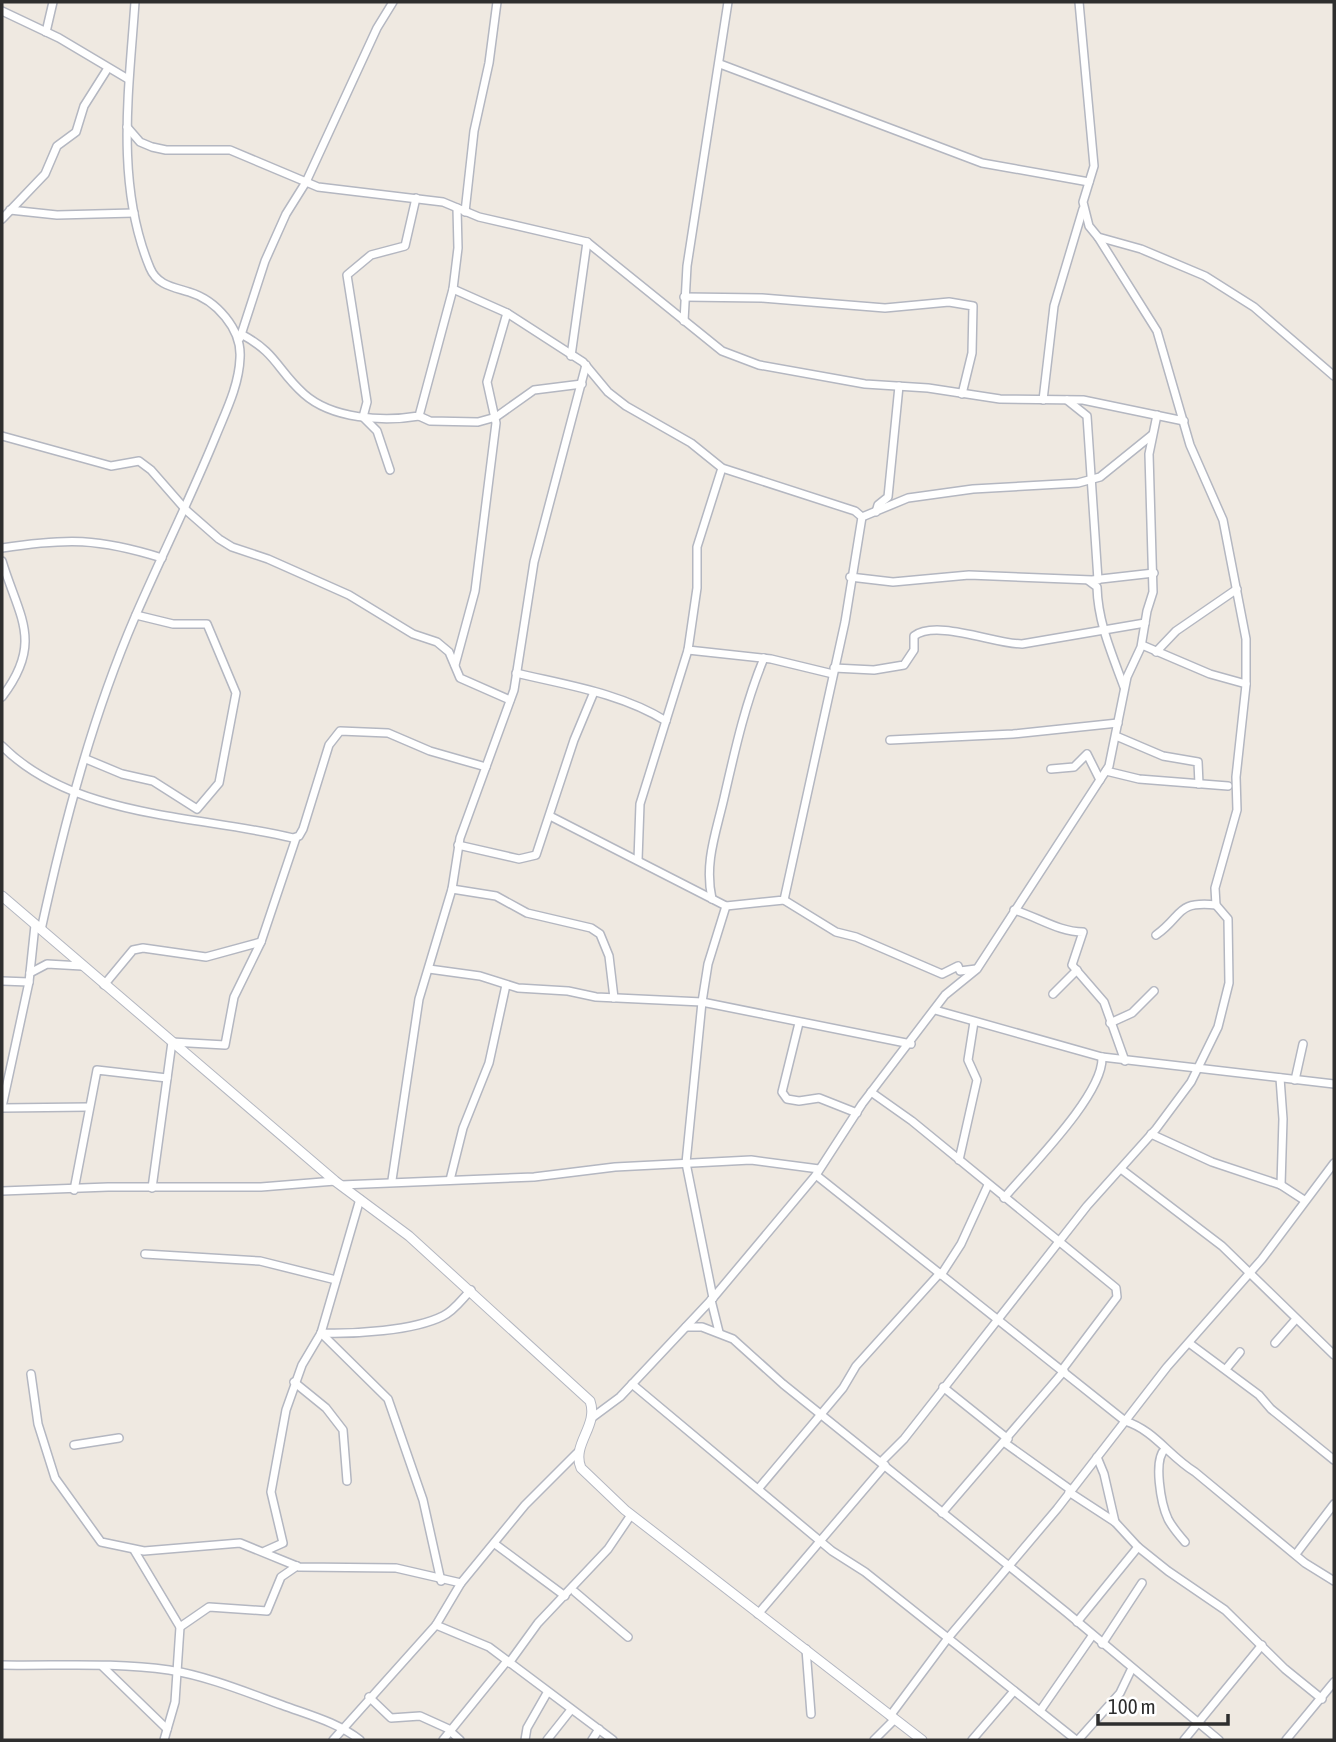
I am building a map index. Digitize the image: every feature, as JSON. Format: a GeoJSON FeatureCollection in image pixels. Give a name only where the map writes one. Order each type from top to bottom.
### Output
{"type":"FeatureCollection","features":[{"type":"Feature","properties":{"kind":"street"},"geometry":{"type":"LineString","coordinates":[[46,32],[53,2]]}},
{"type":"Feature","properties":{"kind":"street"},"geometry":{"type":"LineString","coordinates":[[135,2],[127,127],[134,213],[151,270],[159,281],[206,300],[226,317],[240,337],[264,347],[304,395],[321,406],[349,416],[418,416],[430,421],[478,422],[496,417],[534,390],[582,384]]}},
{"type":"Feature","properties":{"kind":"street"},"geometry":{"type":"LineString","coordinates":[[89,1108],[2,1107],[38,928],[60,843],[136,615],[186,510],[234,390],[241,356],[240,337],[264,261],[286,214],[306,183],[377,28],[393,2]]}},
{"type":"Feature","properties":{"kind":"street"},"geometry":{"type":"LineString","coordinates":[[465,212],[474,131],[489,63],[496,2]]}},
{"type":"Feature","properties":{"kind":"street"},"geometry":{"type":"LineString","coordinates":[[684,321],[684,297],[707,124],[720,64],[722,28],[728,2]]}},
{"type":"Feature","properties":{"kind":"street"},"geometry":{"type":"LineString","coordinates":[[1043,400],[1054,306],[1094,166],[1079,2]]}},
{"type":"Feature","properties":{"kind":"street"},"geometry":{"type":"LineString","coordinates":[[2,12],[46,32],[128,79]]}},
{"type":"Feature","properties":{"kind":"street"},"geometry":{"type":"LineString","coordinates":[[720,64],[982,163],[1089,182]]}},
{"type":"Feature","properties":{"kind":"street"},"geometry":{"type":"LineString","coordinates":[[2,219],[45,174],[57,146],[76,132],[84,106],[108,68]]}},
{"type":"Feature","properties":{"kind":"street"},"geometry":{"type":"LineString","coordinates":[[127,127],[140,142],[152,147],[166,150],[230,150],[306,183],[364,194],[443,202],[465,212],[587,242],[722,351],[759,365],[865,384],[1043,400],[1083,400],[1184,421]]}},
{"type":"Feature","properties":{"kind":"street"},"geometry":{"type":"LineString","coordinates":[[363,417],[367,402],[347,275],[371,255],[405,246],[416,198]]}},
{"type":"Feature","properties":{"kind":"street"},"geometry":{"type":"LineString","coordinates":[[418,416],[453,289],[458,248],[457,208]]}},
{"type":"Feature","properties":{"kind":"street"},"geometry":{"type":"LineString","coordinates":[[758,1614],[904,1438],[1087,1206],[1151,1134],[1199,1069],[1208,1043],[1218,1027],[1229,984],[1228,919],[1216,905],[1215,888],[1237,810],[1236,777],[1246,684],[1246,639],[1237,589],[1223,520],[1190,445],[1157,331],[1089,226],[1083,209]]}},
{"type":"Feature","properties":{"kind":"street"},"geometry":{"type":"LineString","coordinates":[[10,210],[57,215],[134,213]]}},
{"type":"Feature","properties":{"kind":"street"},"geometry":{"type":"LineString","coordinates":[[1098,237],[1141,249],[1205,276],[1254,307],[1334,376]]}},
{"type":"Feature","properties":{"kind":"street"},"geometry":{"type":"LineString","coordinates":[[571,356],[587,242]]}},
{"type":"Feature","properties":{"kind":"street"},"geometry":{"type":"LineString","coordinates":[[453,289],[507,313],[586,365],[608,392],[626,406],[691,443],[722,468],[855,512],[862,517]]}},
{"type":"Feature","properties":{"kind":"street"},"geometry":{"type":"LineString","coordinates":[[684,297],[762,298],[885,308],[949,302],[973,306],[972,353],[962,394]]}},
{"type":"Feature","properties":{"kind":"street"},"geometry":{"type":"LineString","coordinates":[[454,668],[475,591],[496,417],[487,382],[507,313]]}},
{"type":"Feature","properties":{"kind":"street"},"geometry":{"type":"LineString","coordinates":[[392,1180],[419,999],[443,909],[452,889],[458,845],[510,701],[534,562],[586,365]]}},
{"type":"Feature","properties":{"kind":"street"},"geometry":{"type":"LineString","coordinates":[[876,512],[878,505],[888,497],[900,386]]}},
{"type":"Feature","properties":{"kind":"street"},"geometry":{"type":"LineString","coordinates":[[1068,400],[1087,416],[1098,580]]}},
{"type":"Feature","properties":{"kind":"street"},"geometry":{"type":"LineString","coordinates":[[333,1740],[436,1625],[461,1583],[525,1505],[577,1453],[593,1417],[632,1384],[712,1299],[817,1172],[871,1092],[911,1044],[945,995],[977,969],[1106,771],[1125,687],[1142,645],[1153,592],[1149,454],[1157,415]]}},
{"type":"Feature","properties":{"kind":"street"},"geometry":{"type":"LineString","coordinates":[[363,417],[377,430],[390,470]]}},
{"type":"Feature","properties":{"kind":"street"},"geometry":{"type":"LineString","coordinates":[[862,517],[908,498],[1090,480],[1100,477],[1152,434]]}},
{"type":"Feature","properties":{"kind":"street"},"geometry":{"type":"LineString","coordinates":[[2,436],[111,466],[139,461],[151,470],[186,510],[232,547],[268,559],[349,595],[413,634],[437,642],[449,652],[460,678],[510,701]]}},
{"type":"Feature","properties":{"kind":"street"},"geometry":{"type":"LineString","coordinates":[[638,860],[640,804],[688,650],[696,588],[697,547],[722,468]]}},
{"type":"Feature","properties":{"kind":"street"},"geometry":{"type":"LineString","coordinates":[[784,900],[834,671],[862,517]]}},
{"type":"Feature","properties":{"kind":"street"},"geometry":{"type":"LineString","coordinates":[[2,548],[55,540],[79,540],[117,544],[162,558]]}},
{"type":"Feature","properties":{"kind":"street"},"geometry":{"type":"LineString","coordinates":[[2,561],[24,619],[25,639],[18,676],[2,697]]}},
{"type":"Feature","properties":{"kind":"street"},"geometry":{"type":"LineString","coordinates":[[850,578],[893,582],[969,575],[1098,580],[1154,573]]}},
{"type":"Feature","properties":{"kind":"street"},"geometry":{"type":"LineString","coordinates":[[1088,579],[1097,587],[1097,610],[1103,632],[1125,687]]}},
{"type":"Feature","properties":{"kind":"street"},"geometry":{"type":"LineString","coordinates":[[1156,652],[1176,631],[1237,589]]}},
{"type":"Feature","properties":{"kind":"street"},"geometry":{"type":"LineString","coordinates":[[86,759],[122,774],[153,781],[197,808],[219,783],[236,693],[207,624],[173,624],[136,615]]}},
{"type":"Feature","properties":{"kind":"street"},"geometry":{"type":"LineString","coordinates":[[688,650],[764,658],[834,671],[874,670],[904,665],[914,650],[914,636],[920,632],[938,631],[1002,644],[1022,644],[1145,623]]}},
{"type":"Feature","properties":{"kind":"street"},"geometry":{"type":"LineString","coordinates":[[1142,645],[1210,674],[1246,684]]}},
{"type":"Feature","properties":{"kind":"street"},"geometry":{"type":"LineString","coordinates":[[712,899],[707,878],[713,839],[737,736],[764,658]]}},
{"type":"Feature","properties":{"kind":"street"},"geometry":{"type":"LineString","coordinates":[[516,673],[594,692],[650,711],[666,721]]}},
{"type":"Feature","properties":{"kind":"street"},"geometry":{"type":"LineString","coordinates":[[458,845],[504,857],[531,858],[540,847],[574,740],[594,692]]}},
{"type":"Feature","properties":{"kind":"street"},"geometry":{"type":"LineString","coordinates":[[890,740],[1013,734],[1118,723]]}},
{"type":"Feature","properties":{"kind":"street"},"geometry":{"type":"LineString","coordinates":[[172,1042],[225,1045],[234,997],[261,942],[296,838],[310,812],[329,745],[340,732],[388,733],[430,751],[486,767]]}},
{"type":"Feature","properties":{"kind":"street"},"geometry":{"type":"LineString","coordinates":[[1116,736],[1163,756],[1198,762],[1199,784]]}},
{"type":"Feature","properties":{"kind":"street"},"geometry":{"type":"LineString","coordinates":[[2,746],[36,771],[76,791],[173,819],[202,824],[216,822],[296,838]]}},
{"type":"Feature","properties":{"kind":"street"},"geometry":{"type":"LineString","coordinates":[[1051,769],[1074,767],[1087,754],[1100,780]]}},
{"type":"Feature","properties":{"kind":"street"},"geometry":{"type":"LineString","coordinates":[[1106,771],[1139,779],[1228,786]]}},
{"type":"Feature","properties":{"kind":"street"},"geometry":{"type":"LineString","coordinates":[[550,816],[726,906],[784,900],[836,932],[856,937],[942,974],[958,966],[960,971],[977,969]]}},
{"type":"Feature","properties":{"kind":"street"},"geometry":{"type":"LineString","coordinates":[[452,889],[496,896],[527,913],[591,928],[600,934],[609,956],[614,998]]}},
{"type":"Feature","properties":{"kind":"street"},"geometry":{"type":"LineString","coordinates":[[2,897],[338,1183],[409,1236],[471,1290],[590,1401],[593,1417]]}},
{"type":"Feature","properties":{"kind":"street"},"geometry":{"type":"LineString","coordinates":[[1156,935],[1187,906],[1195,903],[1216,905]]}},
{"type":"Feature","properties":{"kind":"street"},"geometry":{"type":"LineString","coordinates":[[719,1332],[686,1163],[702,1002],[708,964],[726,906]]}},
{"type":"Feature","properties":{"kind":"street"},"geometry":{"type":"LineString","coordinates":[[1014,910],[1040,918],[1066,932],[1083,932],[1072,965],[1104,1002],[1125,1060]]}},
{"type":"Feature","properties":{"kind":"street"},"geometry":{"type":"LineString","coordinates":[[104,985],[133,950],[143,948],[206,957],[261,942]]}},
{"type":"Feature","properties":{"kind":"street"},"geometry":{"type":"LineString","coordinates":[[30,973],[47,964],[82,966]]}},
{"type":"Feature","properties":{"kind":"street"},"geometry":{"type":"LineString","coordinates":[[429,969],[480,976],[506,985],[614,998],[702,1002],[911,1044]]}},
{"type":"Feature","properties":{"kind":"street"},"geometry":{"type":"LineString","coordinates":[[1053,994],[1077,970]]}},
{"type":"Feature","properties":{"kind":"street"},"geometry":{"type":"LineString","coordinates":[[2,981],[29,982]]}},
{"type":"Feature","properties":{"kind":"street"},"geometry":{"type":"LineString","coordinates":[[450,1180],[463,1128],[489,1063],[506,985]]}},
{"type":"Feature","properties":{"kind":"street"},"geometry":{"type":"LineString","coordinates":[[1111,1023],[1132,1013],[1154,991]]}},
{"type":"Feature","properties":{"kind":"street"},"geometry":{"type":"LineString","coordinates":[[935,1010],[1102,1057],[1334,1084]]}},
{"type":"Feature","properties":{"kind":"street"},"geometry":{"type":"LineString","coordinates":[[959,1160],[976,1080],[968,1059],[974,1022]]}},
{"type":"Feature","properties":{"kind":"street"},"geometry":{"type":"LineString","coordinates":[[799,1023],[782,1092],[787,1099],[799,1101],[819,1098],[857,1113]]}},
{"type":"Feature","properties":{"kind":"street"},"geometry":{"type":"LineString","coordinates":[[152,1188],[172,1042]]}},
{"type":"Feature","properties":{"kind":"street"},"geometry":{"type":"LineString","coordinates":[[1295,1080],[1303,1044]]}},
{"type":"Feature","properties":{"kind":"street"},"geometry":{"type":"LineString","coordinates":[[1004,1198],[1092,1093],[1102,1069],[1102,1057]]}},
{"type":"Feature","properties":{"kind":"street"},"geometry":{"type":"LineString","coordinates":[[74,1190],[97,1070],[167,1078]]}},
{"type":"Feature","properties":{"kind":"street"},"geometry":{"type":"LineString","coordinates":[[1280,1078],[1283,1119],[1281,1185]]}},
{"type":"Feature","properties":{"kind":"street"},"geometry":{"type":"LineString","coordinates":[[871,1092],[1061,1242],[1118,1293],[1063,1371],[1007,1441],[942,1513]]}},
{"type":"Feature","properties":{"kind":"street"},"geometry":{"type":"LineString","coordinates":[[1151,1134],[1212,1162],[1281,1185],[1304,1200]]}},
{"type":"Feature","properties":{"kind":"street"},"geometry":{"type":"LineString","coordinates":[[2,1191],[261,1187],[392,1180],[534,1177],[580,1169],[751,1160],[817,1172],[940,1274],[1125,1420],[1150,1433],[1296,1554],[1334,1581]]}},
{"type":"Feature","properties":{"kind":"street"},"geometry":{"type":"LineString","coordinates":[[874,1740],[948,1637],[1070,1491],[1125,1420],[1248,1275],[1334,1163]]}},
{"type":"Feature","properties":{"kind":"street"},"geometry":{"type":"LineString","coordinates":[[1121,1169],[1222,1246],[1248,1275],[1334,1355]]}},
{"type":"Feature","properties":{"kind":"street"},"geometry":{"type":"LineString","coordinates":[[759,1488],[843,1388],[856,1366],[940,1274],[961,1244],[988,1185]]}},
{"type":"Feature","properties":{"kind":"street"},"geometry":{"type":"LineString","coordinates":[[265,1551],[283,1543],[272,1498],[271,1482],[294,1382],[321,1333],[360,1199]]}},
{"type":"Feature","properties":{"kind":"street"},"geometry":{"type":"LineString","coordinates":[[145,1254],[203,1255],[260,1261],[336,1280]]}},
{"type":"Feature","properties":{"kind":"street"},"geometry":{"type":"LineString","coordinates":[[321,1333],[391,1328],[438,1318],[452,1309],[471,1290]]}},
{"type":"Feature","properties":{"kind":"street"},"geometry":{"type":"LineString","coordinates":[[1275,1343],[1296,1319]]}},
{"type":"Feature","properties":{"kind":"street"},"geometry":{"type":"LineString","coordinates":[[685,1327],[702,1327],[733,1339],[1077,1622],[1196,1725],[1219,1740]]}},
{"type":"Feature","properties":{"kind":"street"},"geometry":{"type":"LineString","coordinates":[[321,1333],[334,1348],[365,1373],[388,1399],[423,1500],[441,1581]]}},
{"type":"Feature","properties":{"kind":"street"},"geometry":{"type":"LineString","coordinates":[[1189,1343],[1226,1369],[1331,1457],[1334,1446]]}},
{"type":"Feature","properties":{"kind":"street"},"geometry":{"type":"LineString","coordinates":[[1226,1369],[1240,1352]]}},
{"type":"Feature","properties":{"kind":"street"},"geometry":{"type":"LineString","coordinates":[[31,1374],[38,1424],[55,1478],[94,1537],[109,1545],[134,1550],[240,1543],[297,1566],[396,1568],[441,1581],[461,1583]]}},
{"type":"Feature","properties":{"kind":"street"},"geometry":{"type":"LineString","coordinates":[[294,1382],[326,1408],[343,1430],[347,1481]]}},
{"type":"Feature","properties":{"kind":"street"},"geometry":{"type":"LineString","coordinates":[[632,1384],[820,1539],[1077,1740],[1119,1693],[1132,1668]]}},
{"type":"Feature","properties":{"kind":"street"},"geometry":{"type":"LineString","coordinates":[[943,1387],[1070,1491],[1115,1522],[1138,1547],[1225,1610],[1322,1699]]}},
{"type":"Feature","properties":{"kind":"street"},"geometry":{"type":"LineString","coordinates":[[74,1444],[119,1438]]}},
{"type":"Feature","properties":{"kind":"street"},"geometry":{"type":"LineString","coordinates":[[1165,1448],[1160,1453],[1157,1470],[1167,1517],[1185,1542]]}},
{"type":"Feature","properties":{"kind":"street"},"geometry":{"type":"LineString","coordinates":[[577,1453],[581,1468],[631,1515],[922,1740]]}},
{"type":"Feature","properties":{"kind":"street"},"geometry":{"type":"LineString","coordinates":[[1097,1457],[1104,1474],[1115,1522]]}},
{"type":"Feature","properties":{"kind":"street"},"geometry":{"type":"LineString","coordinates":[[1296,1554],[1334,1504]]}},
{"type":"Feature","properties":{"kind":"street"},"geometry":{"type":"LineString","coordinates":[[443,1740],[538,1623],[608,1549],[631,1515]]}},
{"type":"Feature","properties":{"kind":"street"},"geometry":{"type":"LineString","coordinates":[[495,1544],[565,1596]]}},
{"type":"Feature","properties":{"kind":"street"},"geometry":{"type":"LineString","coordinates":[[1077,1622],[1138,1547]]}},
{"type":"Feature","properties":{"kind":"street"},"geometry":{"type":"LineString","coordinates":[[134,1550],[180,1627],[178,1672],[164,1740]]}},
{"type":"Feature","properties":{"kind":"street"},"geometry":{"type":"LineString","coordinates":[[180,1627],[209,1607],[267,1611],[281,1577],[297,1566]]}},
{"type":"Feature","properties":{"kind":"street"},"geometry":{"type":"LineString","coordinates":[[1102,1644],[1142,1583]]}},
{"type":"Feature","properties":{"kind":"street"},"geometry":{"type":"LineString","coordinates":[[575,1592],[628,1637]]}},
{"type":"Feature","properties":{"kind":"street"},"geometry":{"type":"LineString","coordinates":[[436,1625],[489,1647],[570,1711],[612,1740]]}},
{"type":"Feature","properties":{"kind":"street"},"geometry":{"type":"LineString","coordinates":[[1040,1711],[1092,1636]]}},
{"type":"Feature","properties":{"kind":"street"},"geometry":{"type":"LineString","coordinates":[[1184,1740],[1262,1645]]}},
{"type":"Feature","properties":{"kind":"street"},"geometry":{"type":"LineString","coordinates":[[806,1649],[811,1714]]}},
{"type":"Feature","properties":{"kind":"street"},"geometry":{"type":"LineString","coordinates":[[2,1665],[178,1672],[242,1690],[344,1727],[360,1740]]}},
{"type":"Feature","properties":{"kind":"street"},"geometry":{"type":"LineString","coordinates":[[103,1667],[167,1729]]}},
{"type":"Feature","properties":{"kind":"street"},"geometry":{"type":"LineString","coordinates":[[1286,1740],[1334,1682]]}},
{"type":"Feature","properties":{"kind":"street"},"geometry":{"type":"LineString","coordinates":[[972,1740],[1014,1691]]}},
{"type":"Feature","properties":{"kind":"street"},"geometry":{"type":"LineString","coordinates":[[525,1740],[527,1728],[547,1693]]}},
{"type":"Feature","properties":{"kind":"street"},"geometry":{"type":"LineString","coordinates":[[369,1697],[391,1718],[419,1716],[450,1730],[460,1740]]}},
{"type":"Feature","properties":{"kind":"street"},"geometry":{"type":"LineString","coordinates":[[547,1740],[570,1711]]}},
{"type":"Feature","properties":{"kind":"street"},"geometry":{"type":"LineString","coordinates":[[592,1740],[599,1729]]}}]}
